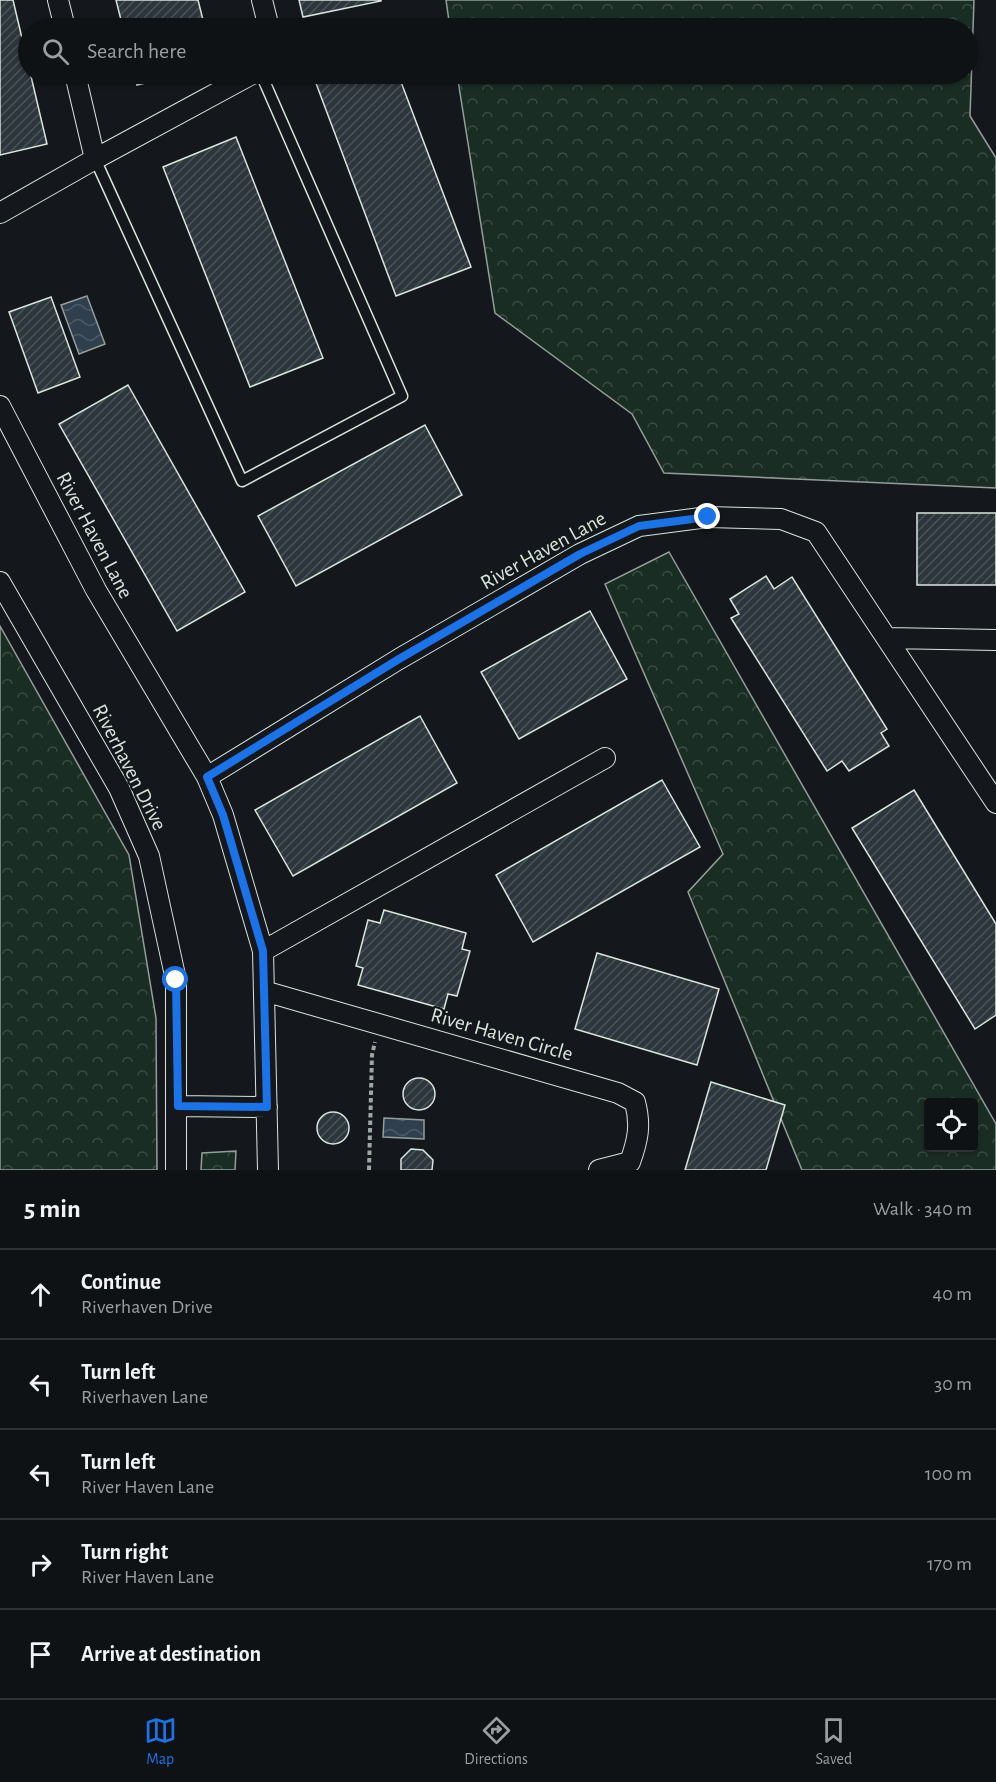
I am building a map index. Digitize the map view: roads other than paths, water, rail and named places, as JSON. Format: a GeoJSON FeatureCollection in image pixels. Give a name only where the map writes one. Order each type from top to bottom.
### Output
{"type":"FeatureCollection","features":[{"type":"Feature","properties":{"kind":"street"},"geometry":{"type":"LineString","coordinates":[[58,0],[62,18]]}},
{"type":"Feature","properties":{"kind":"street"},"geometry":{"type":"LineString","coordinates":[[262,0],[266,18]]}},
{"type":"Feature","properties":{"kind":"street"},"geometry":{"type":"LineString","coordinates":[[77,84],[95,159]]}},
{"type":"Feature","properties":{"kind":"street"},"geometry":{"type":"LineString","coordinates":[[0,213],[234,84]]}},
{"type":"Feature","properties":{"kind":"street","name":"River Haven Lane"},"geometry":{"type":"LineString","coordinates":[[0,406],[96,590],[207,777],[223,815],[263,951],[267,1107]]}},
{"type":"Feature","properties":{"kind":"street","name":"River Haven Lane"},"geometry":{"type":"LineString","coordinates":[[207,777],[399,659],[540,577],[580,554],[639,526],[708,517],[780,519],[816,532],[996,803]]}},
{"type":"Feature","properties":{"kind":"street","name":"Riverhaven Drive"},"geometry":{"type":"LineString","coordinates":[[0,582],[119,788],[149,856],[176,980],[178,1106],[176,1170]]}},
{"type":"Feature","properties":{"kind":"street"},"geometry":{"type":"LineString","coordinates":[[888,638],[996,640]]}},
{"type":"Feature","properties":{"kind":"street"},"geometry":{"type":"LineString","coordinates":[[263,951],[362,898],[605,758]]}},
{"type":"Feature","properties":{"kind":"street","name":"River Haven Circle"},"geometry":{"type":"LineString","coordinates":[[264,991],[618,1093],[635,1102],[639,1119],[638,1138],[630,1162],[599,1170]]}},
{"type":"Feature","properties":{"kind":"street"},"geometry":{"type":"LineString","coordinates":[[178,1106],[267,1107],[268,1170]]}},
{"type":"Feature","properties":{"kind":"lane"},"geometry":{"type":"LineString","coordinates":[[95,159],[242,481],[402,396],[265,84]]}},
{"type":"Feature","properties":{"kind":"water"},"geometry":{"type":"Polygon","coordinates":[[[87,296],[105,344],[79,354],[61,305],[87,296]]]}},
{"type":"Feature","properties":{"kind":"water"},"geometry":{"type":"Polygon","coordinates":[[[384,1118],[424,1120],[424,1139],[383,1137],[384,1118]]]}}]}
